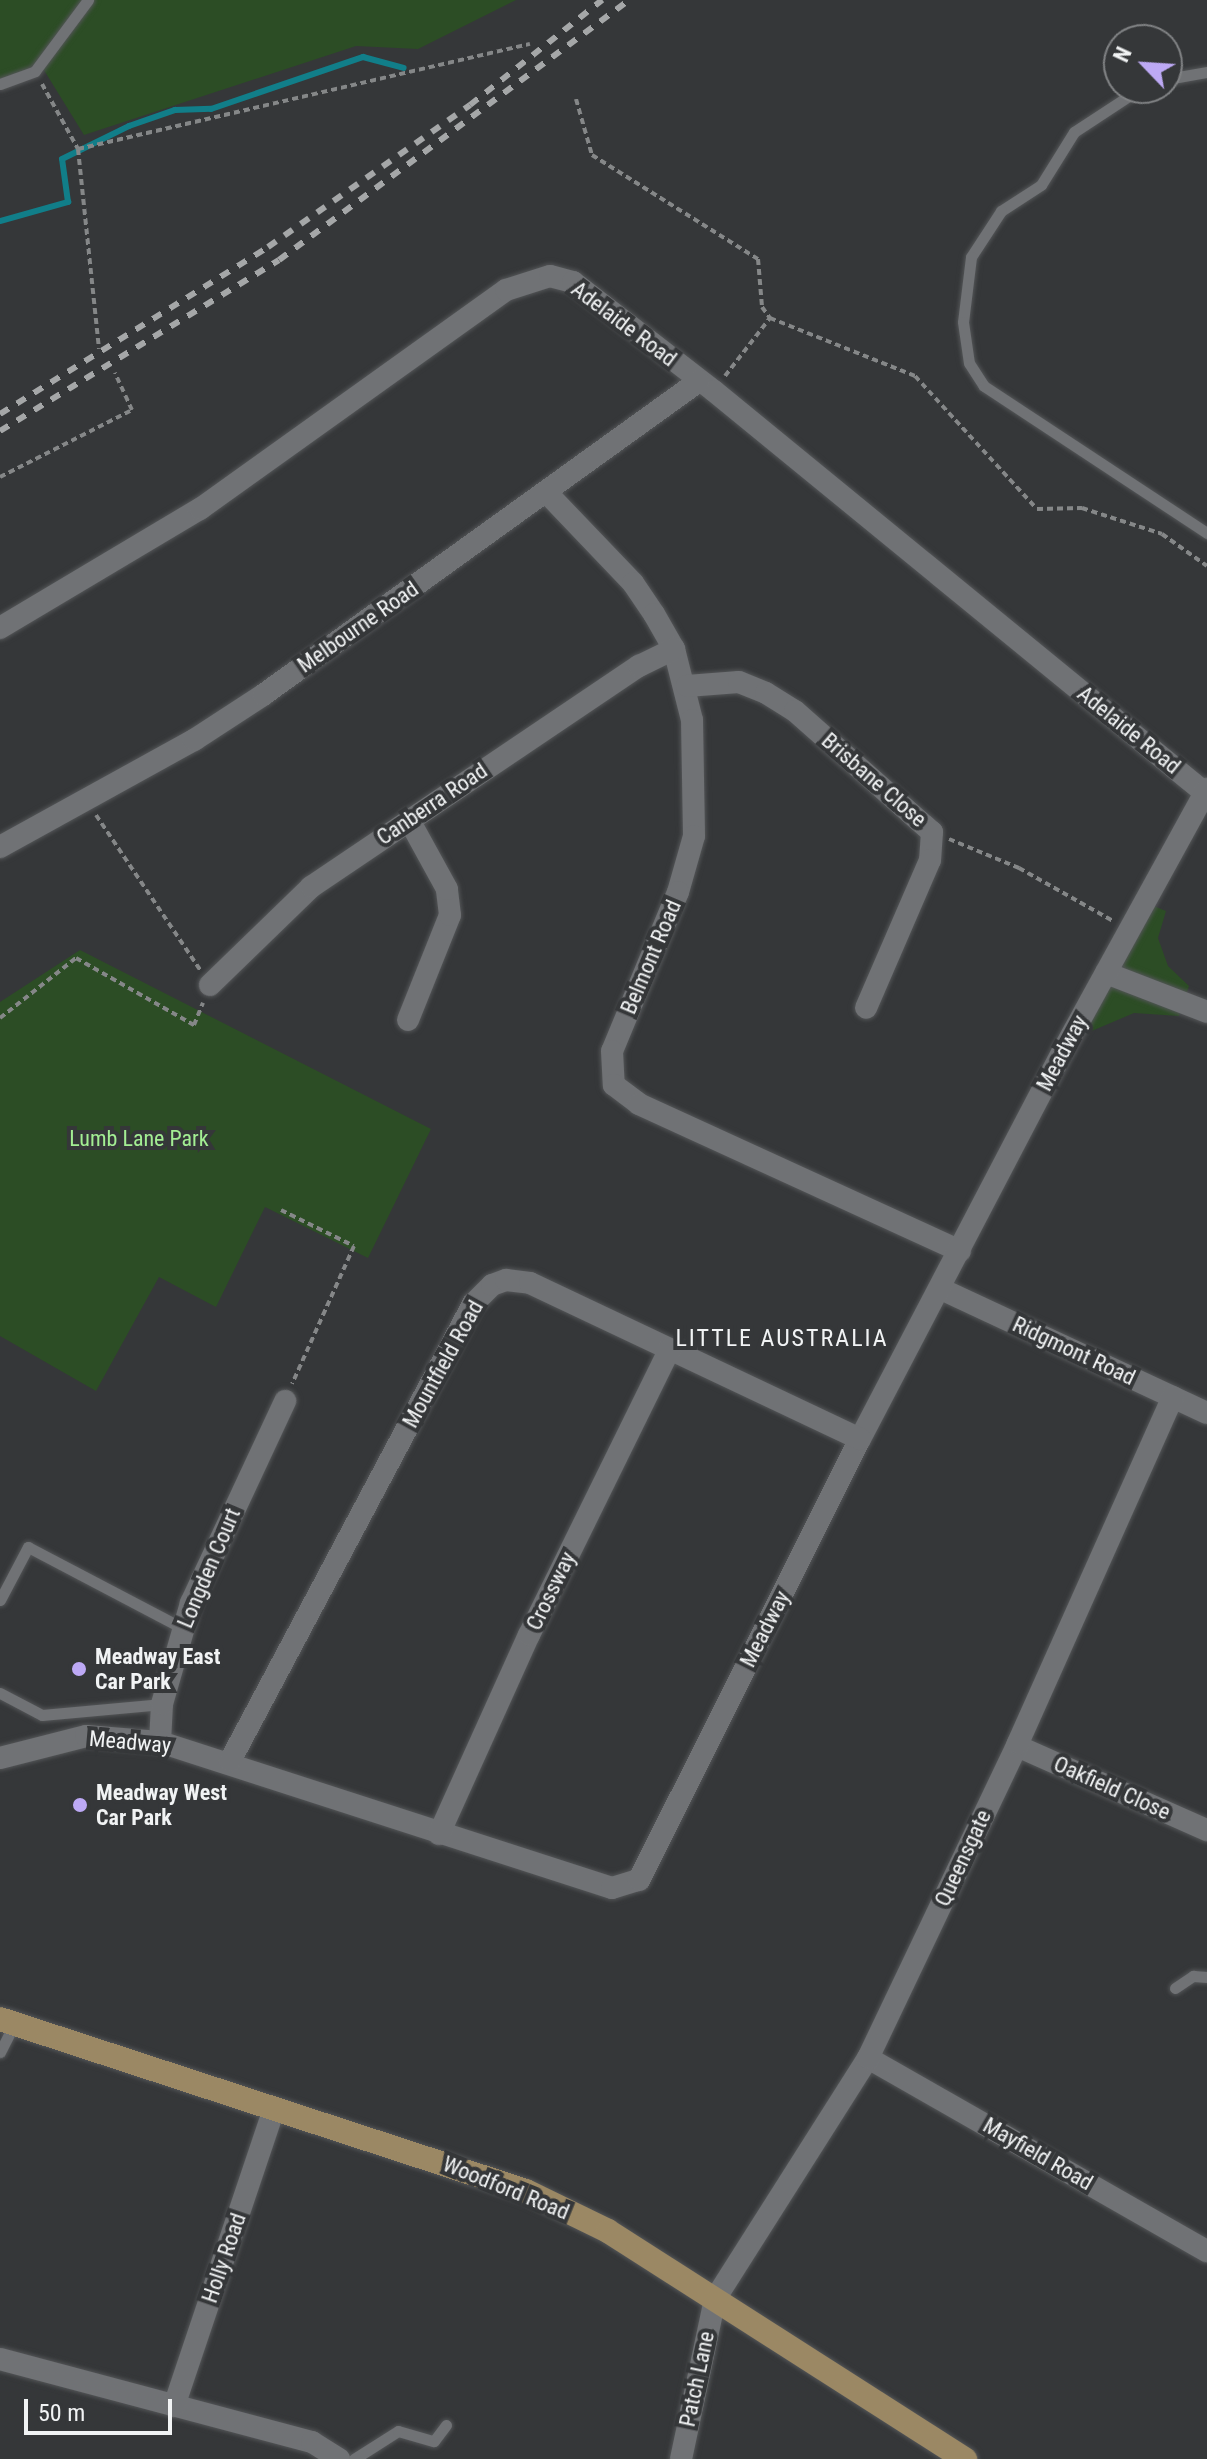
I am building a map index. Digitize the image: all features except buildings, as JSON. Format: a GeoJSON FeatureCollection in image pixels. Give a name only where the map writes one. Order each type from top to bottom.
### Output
{"type":"FeatureCollection","features":[{"type":"Feature","properties":{"kind":"main road","name":"Woodford Road"},"geometry":{"type":"LineString","coordinates":[[7,2022],[526,2191],[608,2231],[965,2459]]}},
{"type":"Feature","properties":{"kind":"street","name":"Adelaide Road"},"geometry":{"type":"LineString","coordinates":[[0,628],[200,509],[519,283],[550,276],[573,282],[706,386],[1206,790]]}},
{"type":"Feature","properties":{"kind":"street","name":"Melbourne Road"},"geometry":{"type":"LineString","coordinates":[[0,847],[263,695],[547,493],[706,386]]}},
{"type":"Feature","properties":{"kind":"street","name":"Belmont Road"},"geometry":{"type":"LineString","coordinates":[[547,493],[633,583],[674,649],[687,686],[694,747],[694,836],[678,892],[612,1051],[614,1085],[639,1104],[960,1251]]}},
{"type":"Feature","properties":{"kind":"street","name":"Canberra Road"},"geometry":{"type":"LineString","coordinates":[[210,985],[311,887],[639,666],[674,649]]}},
{"type":"Feature","properties":{"kind":"street","name":"Brisbane Close"},"geometry":{"type":"LineString","coordinates":[[687,686],[739,682],[776,699],[932,832],[930,860],[866,1008]]}},
{"type":"Feature","properties":{"kind":"street","name":"Meadway"},"geometry":{"type":"LineString","coordinates":[[0,1758],[86,1736],[160,1742],[230,1761],[439,1834],[612,1888],[639,1880],[860,1439],[1206,790]]}},
{"type":"Feature","properties":{"kind":"street"},"geometry":{"type":"LineString","coordinates":[[408,1020],[450,915],[447,889],[409,820]]}},
{"type":"Feature","properties":{"kind":"street"},"geometry":{"type":"LineString","coordinates":[[1106,973],[1207,1012]]}},
{"type":"Feature","properties":{"kind":"street","name":"Mountfield Road"},"geometry":{"type":"LineString","coordinates":[[230,1761],[482,1293],[506,1280],[530,1283],[860,1439]]}},
{"type":"Feature","properties":{"kind":"street","name":"Ridgmont Road"},"geometry":{"type":"LineString","coordinates":[[941,1289],[1207,1413]]}},
{"type":"Feature","properties":{"kind":"street","name":"Crossway"},"geometry":{"type":"LineString","coordinates":[[439,1834],[529,1635],[669,1350]]}},
{"type":"Feature","properties":{"kind":"street","name":"Queensgate"},"geometry":{"type":"LineString","coordinates":[[715,2299],[868,2058],[1017,1746],[1173,1397]]}},
{"type":"Feature","properties":{"kind":"street","name":"Longden Court"},"geometry":{"type":"LineString","coordinates":[[160,1742],[162,1704],[182,1628],[285,1401]]}},
{"type":"Feature","properties":{"kind":"street","name":"Oakfield Close"},"geometry":{"type":"LineString","coordinates":[[1017,1746],[1207,1830]]}},
{"type":"Feature","properties":{"kind":"street","name":"Mayfield Road"},"geometry":{"type":"LineString","coordinates":[[868,2058],[1207,2251]]}},
{"type":"Feature","properties":{"kind":"street","name":"Holly Road"},"geometry":{"type":"LineString","coordinates":[[174,2406],[273,2111]]}},
{"type":"Feature","properties":{"kind":"street","name":"Patch Lane"},"geometry":{"type":"LineString","coordinates":[[681,2459],[715,2299]]}},
{"type":"Feature","properties":{"kind":"street"},"geometry":{"type":"LineString","coordinates":[[0,2359],[312,2442],[339,2459]]}},
{"type":"Feature","properties":{"kind":"lane"},"geometry":{"type":"LineString","coordinates":[[0,84],[35,71],[88,0]]}},
{"type":"Feature","properties":{"kind":"lane"},"geometry":{"type":"LineString","coordinates":[[1183,76],[1207,72]]}},
{"type":"Feature","properties":{"kind":"lane"},"geometry":{"type":"LineString","coordinates":[[1117,104],[1074,132],[1041,185],[1001,211],[971,257],[963,322],[969,363],[984,386],[1207,533]]}},
{"type":"Feature","properties":{"kind":"lane"},"geometry":{"type":"LineString","coordinates":[[0,1600],[28,1547],[182,1628]]}},
{"type":"Feature","properties":{"kind":"lane"},"geometry":{"type":"LineString","coordinates":[[0,1693],[42,1715],[162,1704]]}},
{"type":"Feature","properties":{"kind":"lane"},"geometry":{"type":"LineString","coordinates":[[1175,1988],[1193,1976],[1207,1977]]}},
{"type":"Feature","properties":{"kind":"lane"},"geometry":{"type":"LineString","coordinates":[[0,2052],[7,2022]]}},
{"type":"Feature","properties":{"kind":"lane"},"geometry":{"type":"LineString","coordinates":[[354,2459],[398,2431],[434,2441],[446,2425]]}},
{"type":"Feature","properties":{"kind":"path"},"geometry":{"type":"LineString","coordinates":[[78,149],[530,44]]}},
{"type":"Feature","properties":{"kind":"path"},"geometry":{"type":"LineString","coordinates":[[35,71],[78,149],[99,349]]}},
{"type":"Feature","properties":{"kind":"path"},"geometry":{"type":"LineString","coordinates":[[576,99],[592,155],[758,259],[762,307],[770,318],[915,376],[1037,509],[1082,508],[1162,534],[1207,566]]}},
{"type":"Feature","properties":{"kind":"path"},"geometry":{"type":"LineString","coordinates":[[706,386],[770,318]]}},
{"type":"Feature","properties":{"kind":"path"},"geometry":{"type":"LineString","coordinates":[[0,477],[132,410],[115,373]]}},
{"type":"Feature","properties":{"kind":"path"},"geometry":{"type":"LineString","coordinates":[[0,1018],[76,958],[194,1025],[210,985],[86,799]]}},
{"type":"Feature","properties":{"kind":"path"},"geometry":{"type":"LineString","coordinates":[[932,832],[1019,868],[1129,930]]}},
{"type":"Feature","properties":{"kind":"path"},"geometry":{"type":"LineString","coordinates":[[281,1210],[354,1246],[285,1401]]}},
{"type":"Feature","properties":{"kind":"green space"},"geometry":{"type":"Polygon","coordinates":[[[0,0],[516,0],[418,49],[356,46],[84,135],[39,62],[16,78],[0,81],[0,0]]]}},
{"type":"Feature","properties":{"kind":"green space"},"geometry":{"type":"Polygon","coordinates":[[[1144,902],[1166,911],[1158,938],[1168,966],[1189,986],[1179,1016],[1134,1013],[1087,1033],[1075,1027],[1144,902]]]}},
{"type":"Feature","properties":{"kind":"green space","name":"Lumb Lane Park"},"geometry":{"type":"Polygon","coordinates":[[[80,950],[431,1129],[368,1258],[265,1207],[216,1307],[159,1277],[96,1391],[0,1336],[0,1002],[80,950]]]}},
{"type":"Feature","properties":{"kind":"waterway"},"geometry":{"type":"LineString","coordinates":[[0,221],[68,202],[62,159],[129,126],[175,110],[211,109],[363,57],[404,68]]}},
{"type":"Feature","properties":{"kind":"railway"},"geometry":{"type":"LineString","coordinates":[[0,414],[268,247],[470,105],[602,0]]}},
{"type":"Feature","properties":{"kind":"railway"},"geometry":{"type":"LineString","coordinates":[[0,431],[279,260],[629,0]]}},
{"type":"Feature","properties":{"kind":"place","name":"Meadway East Car Park"},"geometry":{"type":"Point","coordinates":[79,1669]}},
{"type":"Feature","properties":{"kind":"place","name":"Meadway West Car Park"},"geometry":{"type":"Point","coordinates":[80,1805]}},
{"type":"Feature","properties":{"kind":"district","name":"LITTLE AUSTRALIA"},"geometry":{"type":"Point","coordinates":[782,1339]}}]}
